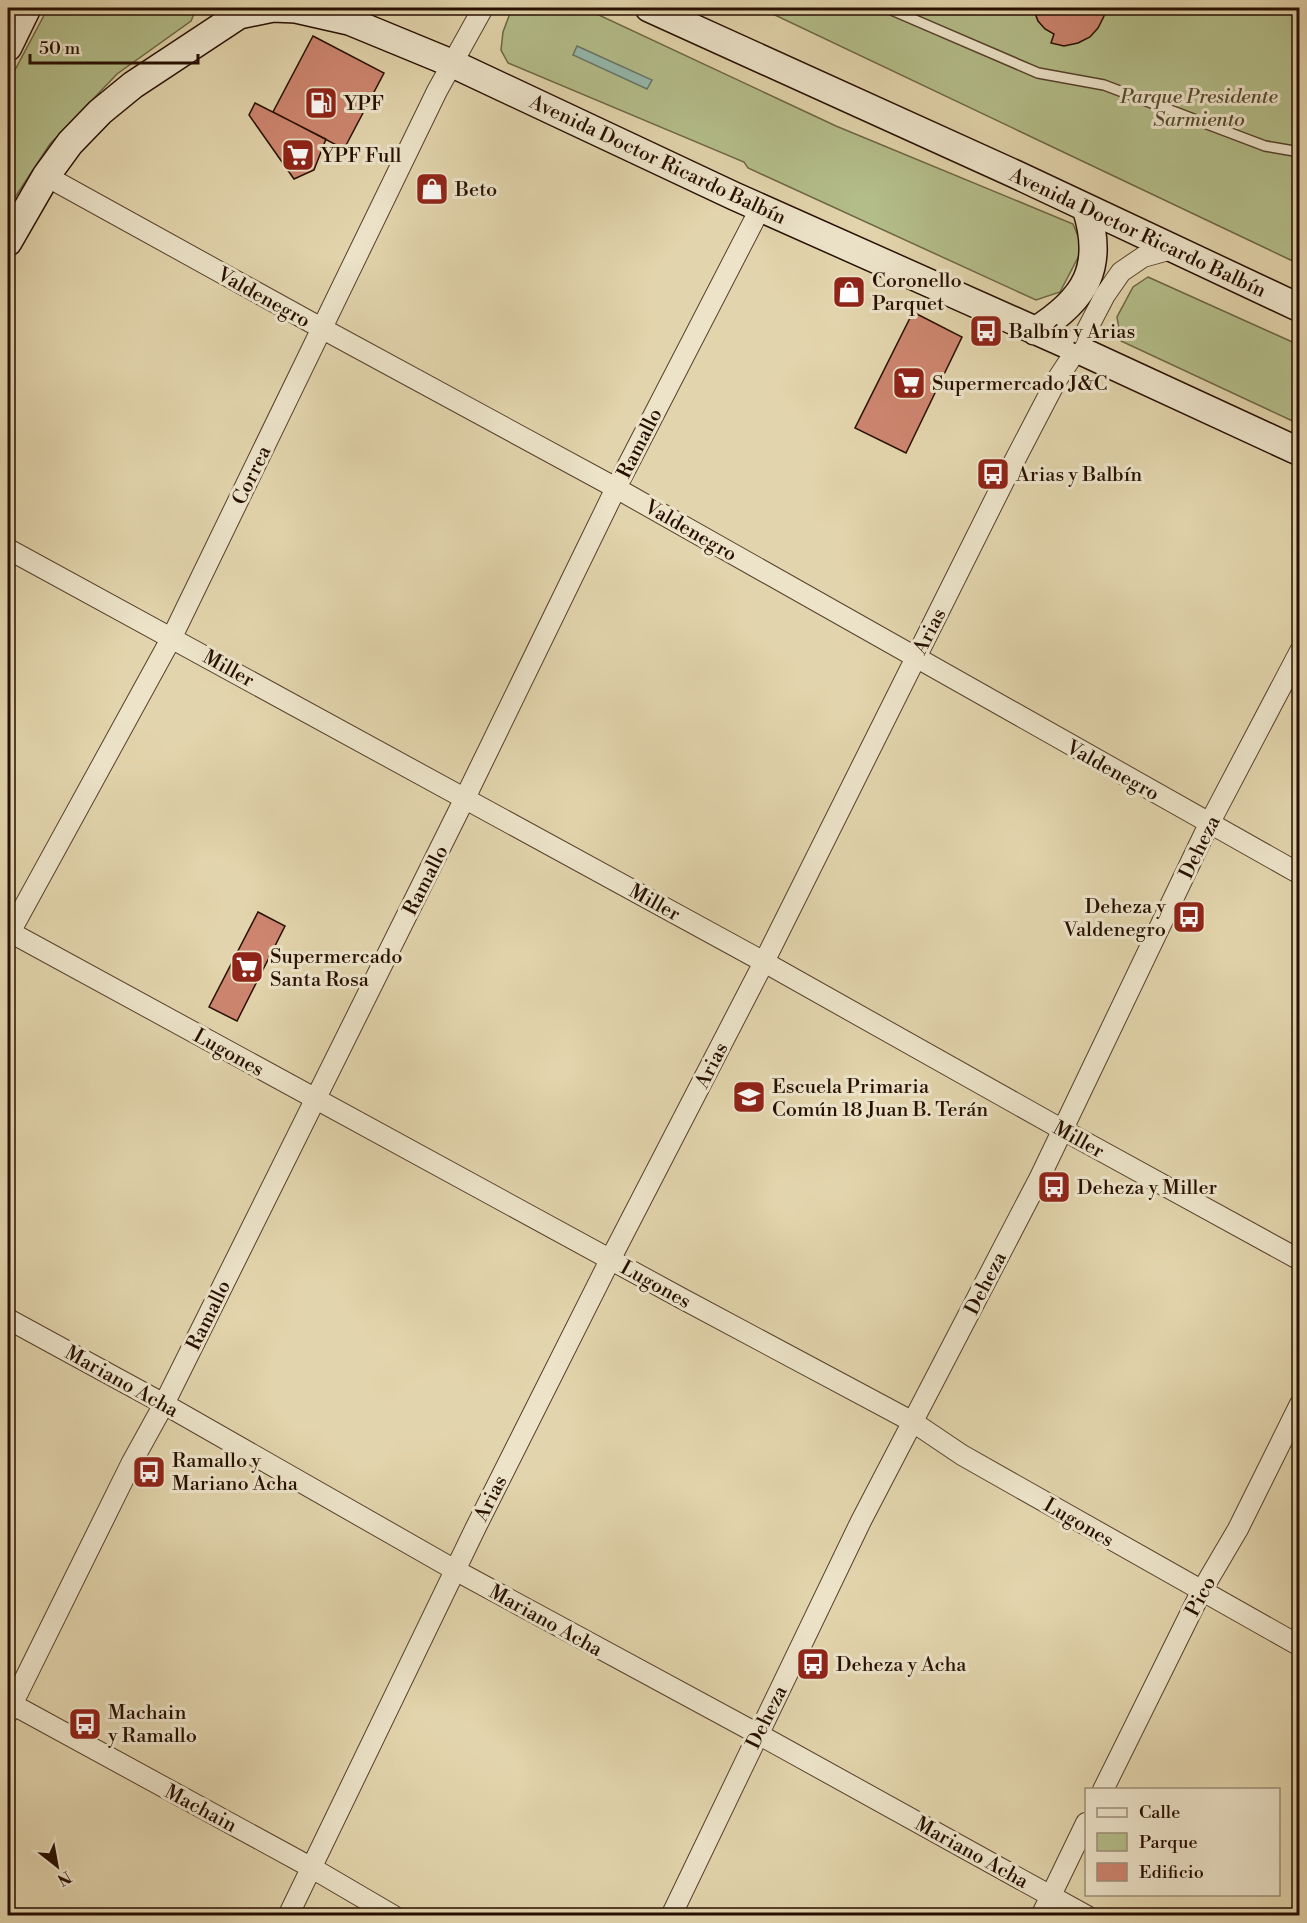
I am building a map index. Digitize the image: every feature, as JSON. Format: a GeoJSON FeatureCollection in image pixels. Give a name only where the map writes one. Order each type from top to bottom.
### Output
{"type":"FeatureCollection","features":[{"type":"Feature","properties":{"kind":"main road"},"geometry":{"type":"LineString","coordinates":[[8,47],[27,8]]}},
{"type":"Feature","properties":{"kind":"main road","name":"Avenida Doctor Ricardo Balbín"},"geometry":{"type":"LineString","coordinates":[[649,8],[1299,308]]}},
{"type":"Feature","properties":{"kind":"main road","name":"Avenida Doctor Ricardo Balbín"},"geometry":{"type":"LineString","coordinates":[[8,242],[46,176],[70,143],[100,112],[133,85],[232,10],[296,9],[349,21],[452,63],[761,207],[1299,452]]}},
{"type":"Feature","properties":{"kind":"main road"},"geometry":{"type":"LineString","coordinates":[[1035,331],[1074,302],[1087,280],[1094,257],[1094,232],[1086,208]]}},
{"type":"Feature","properties":{"kind":"street","name":"Correa"},"geometry":{"type":"LineString","coordinates":[[8,933],[172,637],[452,63],[483,8]]}},
{"type":"Feature","properties":{"kind":"street","name":"Valdenegro"},"geometry":{"type":"LineString","coordinates":[[46,176],[323,330],[616,488],[1299,874]]}},
{"type":"Feature","properties":{"kind":"street","name":"Ramallo"},"geometry":{"type":"LineString","coordinates":[[9,1707],[132,1462],[164,1404],[616,488],[761,207]]}},
{"type":"Feature","properties":{"kind":"street","name":"Arias"},"geometry":{"type":"LineString","coordinates":[[288,1916],[455,1570],[610,1260],[764,962],[1056,381],[1077,349],[1105,296],[1122,272],[1143,257],[1172,249]]}},
{"type":"Feature","properties":{"kind":"street","name":"Miller"},"geometry":{"type":"LineString","coordinates":[[8,549],[764,962],[1299,1260]]}},
{"type":"Feature","properties":{"kind":"street","name":"Deheza"},"geometry":{"type":"LineString","coordinates":[[670,1916],[861,1521],[1063,1130],[1209,824],[1299,651]]}},
{"type":"Feature","properties":{"kind":"street","name":"Lugones"},"geometry":{"type":"LineString","coordinates":[[8,933],[913,1422],[962,1455],[1299,1646]]}},
{"type":"Feature","properties":{"kind":"street","name":"Mariano Acha"},"geometry":{"type":"LineString","coordinates":[[8,1319],[164,1404],[455,1570],[1087,1916]]}},
{"type":"Feature","properties":{"kind":"street","name":"Pico"},"geometry":{"type":"LineString","coordinates":[[1104,1788],[1201,1592],[1238,1528],[1299,1404]]}},
{"type":"Feature","properties":{"kind":"street","name":"Machain"},"geometry":{"type":"LineString","coordinates":[[9,1707],[312,1868],[394,1916]]}},
{"type":"Feature","properties":{"kind":"street"},"geometry":{"type":"LineString","coordinates":[[1041,1916],[1085,1825]]}},
{"type":"Feature","properties":{"kind":"lane"},"geometry":{"type":"LineString","coordinates":[[887,8],[1038,73],[1104,85],[1265,146],[1299,152]]}},
{"type":"Feature","properties":{"kind":"green space"},"geometry":{"type":"Polygon","coordinates":[[[48,8],[161,8],[167,12],[188,10],[194,14],[191,21],[117,74],[50,144],[8,208],[8,83],[48,8]]]}},
{"type":"Feature","properties":{"kind":"green space"},"geometry":{"type":"Polygon","coordinates":[[[512,8],[584,8],[836,126],[1073,224],[1083,248],[1060,292],[1036,300],[748,168],[744,162],[508,63],[501,50],[503,32],[512,8]]]}},
{"type":"Feature","properties":{"kind":"green space","name":"Parque Presidente Sarmiento"},"geometry":{"type":"Polygon","coordinates":[[[760,8],[1299,8],[1299,264],[760,8]]]}},
{"type":"Feature","properties":{"kind":"green space"},"geometry":{"type":"Polygon","coordinates":[[[1148,277],[1299,345],[1299,424],[1121,341],[1117,317],[1133,287],[1148,277]]]}},
{"type":"Feature","properties":{"kind":"water"},"geometry":{"type":"Polygon","coordinates":[[[577,46],[652,80],[647,89],[573,55],[577,46]]]}},
{"type":"Feature","properties":{"kind":"building"},"geometry":{"type":"Polygon","coordinates":[[[1033,8],[1105,8],[1098,28],[1090,37],[1064,46],[1051,43],[1054,34],[1038,21],[1033,8]]]}},
{"type":"Feature","properties":{"kind":"building"},"geometry":{"type":"Polygon","coordinates":[[[313,36],[384,73],[344,149],[273,112],[313,36]]]}},
{"type":"Feature","properties":{"kind":"building","name":"YPF Full"},"geometry":{"type":"Polygon","coordinates":[[[255,103],[326,139],[314,170],[294,179],[249,115],[255,103]]]}},
{"type":"Feature","properties":{"kind":"building","name":"Supermercado J&C"},"geometry":{"type":"Polygon","coordinates":[[[913,312],[962,337],[906,453],[855,428],[913,312]]]}},
{"type":"Feature","properties":{"kind":"building","name":"Supermercado Santa Rosa"},"geometry":{"type":"Polygon","coordinates":[[[258,912],[285,926],[237,1021],[209,1007],[258,912]]]}},
{"type":"Feature","properties":{"kind":"place","name":"YPF"},"geometry":{"type":"Point","coordinates":[321,103]}},
{"type":"Feature","properties":{"kind":"place","name":"YPF Full"},"geometry":{"type":"Point","coordinates":[298,155]}},
{"type":"Feature","properties":{"kind":"place","name":"Beto"},"geometry":{"type":"Point","coordinates":[432,189]}},
{"type":"Feature","properties":{"kind":"place","name":"Coronello Parquet"},"geometry":{"type":"Point","coordinates":[849,292]}},
{"type":"Feature","properties":{"kind":"place","name":"Balbín y Arias"},"geometry":{"type":"Point","coordinates":[986,331]}},
{"type":"Feature","properties":{"kind":"place","name":"Supermercado J&C"},"geometry":{"type":"Point","coordinates":[909,383]}},
{"type":"Feature","properties":{"kind":"place","name":"Arias y Balbín"},"geometry":{"type":"Point","coordinates":[993,474]}},
{"type":"Feature","properties":{"kind":"place","name":"Deheza y Valdenegro"},"geometry":{"type":"Point","coordinates":[1189,917]}},
{"type":"Feature","properties":{"kind":"place","name":"Supermercado Santa Rosa"},"geometry":{"type":"Point","coordinates":[247,967]}},
{"type":"Feature","properties":{"kind":"place","name":"Escuela Primaria Común 18 Juan B. Terán"},"geometry":{"type":"Point","coordinates":[749,1097]}},
{"type":"Feature","properties":{"kind":"place","name":"Deheza y Miller"},"geometry":{"type":"Point","coordinates":[1054,1187]}},
{"type":"Feature","properties":{"kind":"place","name":"Ramallo y Mariano Acha"},"geometry":{"type":"Point","coordinates":[149,1472]}},
{"type":"Feature","properties":{"kind":"place","name":"Deheza y Acha"},"geometry":{"type":"Point","coordinates":[813,1664]}},
{"type":"Feature","properties":{"kind":"place","name":"Machain y Ramallo"},"geometry":{"type":"Point","coordinates":[85,1724]}}]}
